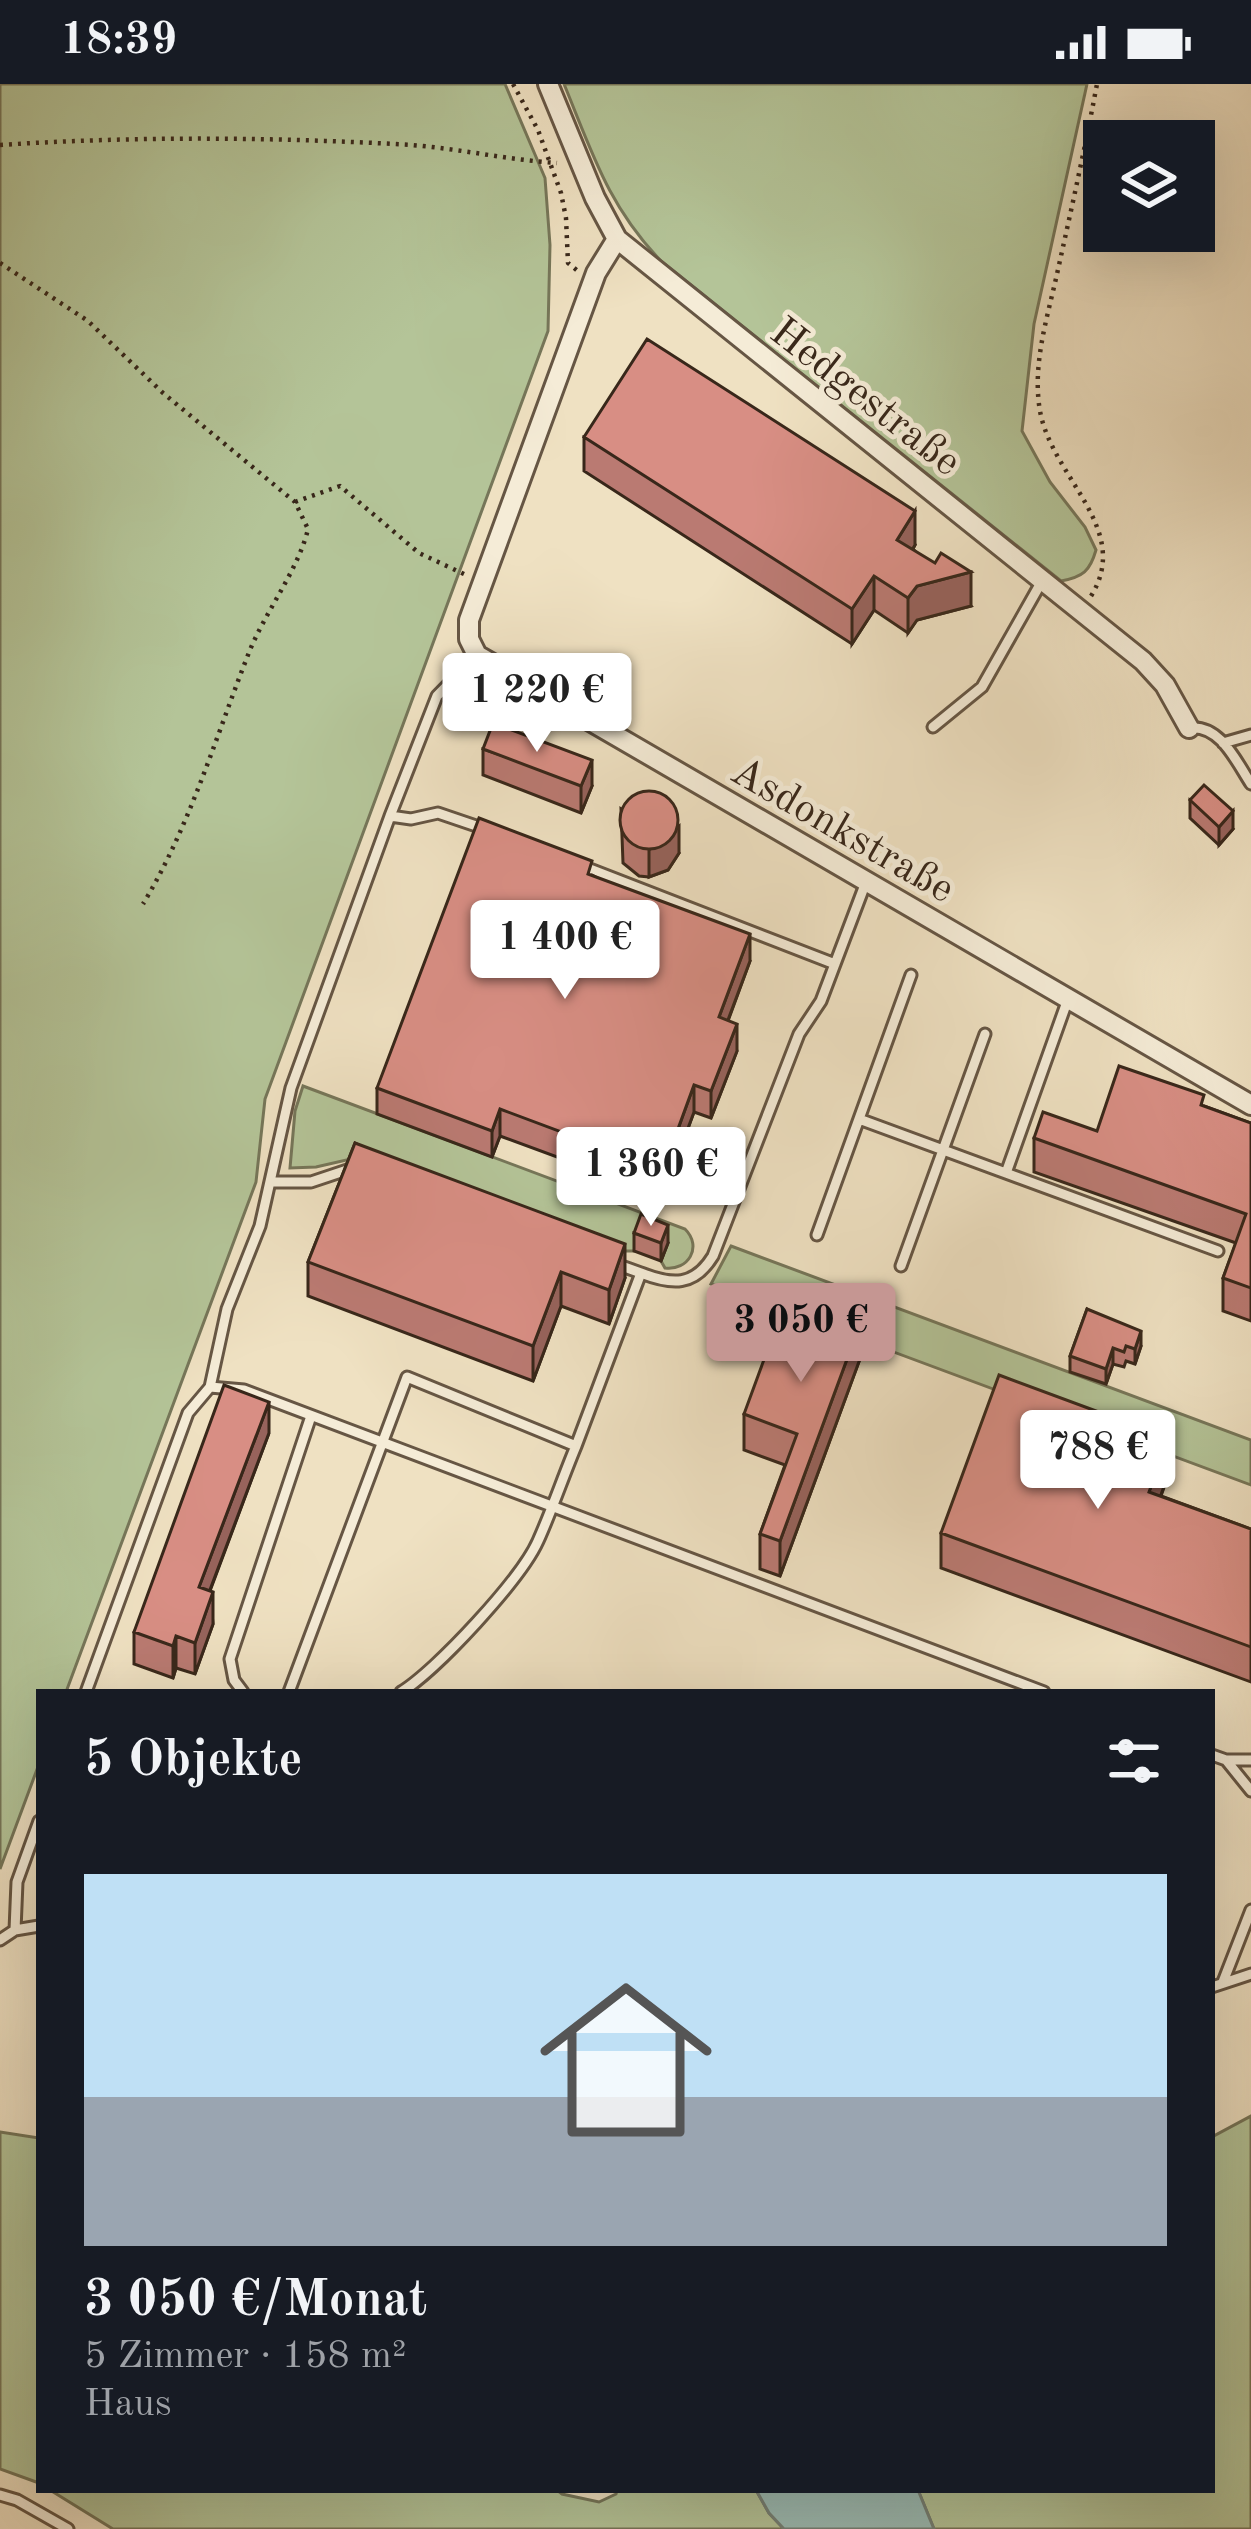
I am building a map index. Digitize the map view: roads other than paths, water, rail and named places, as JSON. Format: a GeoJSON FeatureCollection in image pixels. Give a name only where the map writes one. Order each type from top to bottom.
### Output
{"type":"FeatureCollection","features":[{"type":"Feature","properties":{"kind":"street","name":"Hedgestraße"},"geometry":{"type":"LineString","coordinates":[[548,84],[617,239],[1143,661],[1165,685],[1189,728]]}},
{"type":"Feature","properties":{"kind":"street"},"geometry":{"type":"LineString","coordinates":[[477,655],[468,630],[483,581],[595,277],[617,239]]}},
{"type":"Feature","properties":{"kind":"street","name":"Asdonkstraße"},"geometry":{"type":"LineString","coordinates":[[477,655],[1251,1105]]}},
{"type":"Feature","properties":{"kind":"lane"},"geometry":{"type":"LineString","coordinates":[[933,727],[982,687],[1042,581]]}},
{"type":"Feature","properties":{"kind":"lane"},"geometry":{"type":"LineString","coordinates":[[87,1689],[188,1413],[210,1387],[227,1309],[260,1226],[291,1088],[390,816],[437,696],[477,655]]}},
{"type":"Feature","properties":{"kind":"lane"},"geometry":{"type":"LineString","coordinates":[[1189,728],[1208,729],[1251,784]]}},
{"type":"Feature","properties":{"kind":"lane"},"geometry":{"type":"LineString","coordinates":[[1223,743],[1251,735]]}},
{"type":"Feature","properties":{"kind":"lane"},"geometry":{"type":"LineString","coordinates":[[390,816],[411,819],[438,813],[490,831]]}},
{"type":"Feature","properties":{"kind":"lane"},"geometry":{"type":"LineString","coordinates":[[576,864],[835,964]]}},
{"type":"Feature","properties":{"kind":"lane"},"geometry":{"type":"LineString","coordinates":[[598,1257],[659,1280],[683,1282],[706,1268],[799,1034],[817,1009],[866,883]]}},
{"type":"Feature","properties":{"kind":"lane"},"geometry":{"type":"LineString","coordinates":[[817,1235],[910,975]]}},
{"type":"Feature","properties":{"kind":"lane"},"geometry":{"type":"LineString","coordinates":[[1006,1173],[1068,999]]}},
{"type":"Feature","properties":{"kind":"lane"},"geometry":{"type":"LineString","coordinates":[[901,1266],[985,1034]]}},
{"type":"Feature","properties":{"kind":"lane"},"geometry":{"type":"LineString","coordinates":[[859,1119],[1218,1251]]}},
{"type":"Feature","properties":{"kind":"lane"},"geometry":{"type":"LineString","coordinates":[[270,1182],[311,1182],[362,1168]]}},
{"type":"Feature","properties":{"kind":"lane"},"geometry":{"type":"LineString","coordinates":[[405,1689],[427,1672],[520,1572],[538,1541],[640,1273]]}},
{"type":"Feature","properties":{"kind":"lane"},"geometry":{"type":"LineString","coordinates":[[290,1689],[407,1377],[576,1446]]}},
{"type":"Feature","properties":{"kind":"lane"},"geometry":{"type":"LineString","coordinates":[[210,1387],[244,1390],[1036,1689]]}},
{"type":"Feature","properties":{"kind":"lane"},"geometry":{"type":"LineString","coordinates":[[241,1689],[230,1659],[310,1416]]}},
{"type":"Feature","properties":{"kind":"lane"},"geometry":{"type":"LineString","coordinates":[[1215,1756],[1251,1760]]}},
{"type":"Feature","properties":{"kind":"lane"},"geometry":{"type":"LineString","coordinates":[[1226,1760],[1251,1791]]}},
{"type":"Feature","properties":{"kind":"lane"},"geometry":{"type":"LineString","coordinates":[[15,1930],[17,1882],[36,1829]]}},
{"type":"Feature","properties":{"kind":"lane"},"geometry":{"type":"LineString","coordinates":[[1223,1982],[1251,1910]]}},
{"type":"Feature","properties":{"kind":"lane"},"geometry":{"type":"LineString","coordinates":[[0,1940],[15,1930],[36,1926]]}},
{"type":"Feature","properties":{"kind":"lane"},"geometry":{"type":"LineString","coordinates":[[1215,1986],[1251,1974]]}},
{"type":"Feature","properties":{"kind":"lane"},"geometry":{"type":"LineString","coordinates":[[0,2495],[68,2529]]}},
{"type":"Feature","properties":{"kind":"water"},"geometry":{"type":"Polygon","coordinates":[[[758,2493],[919,2493],[934,2529],[784,2529],[758,2493]]]}}]}
